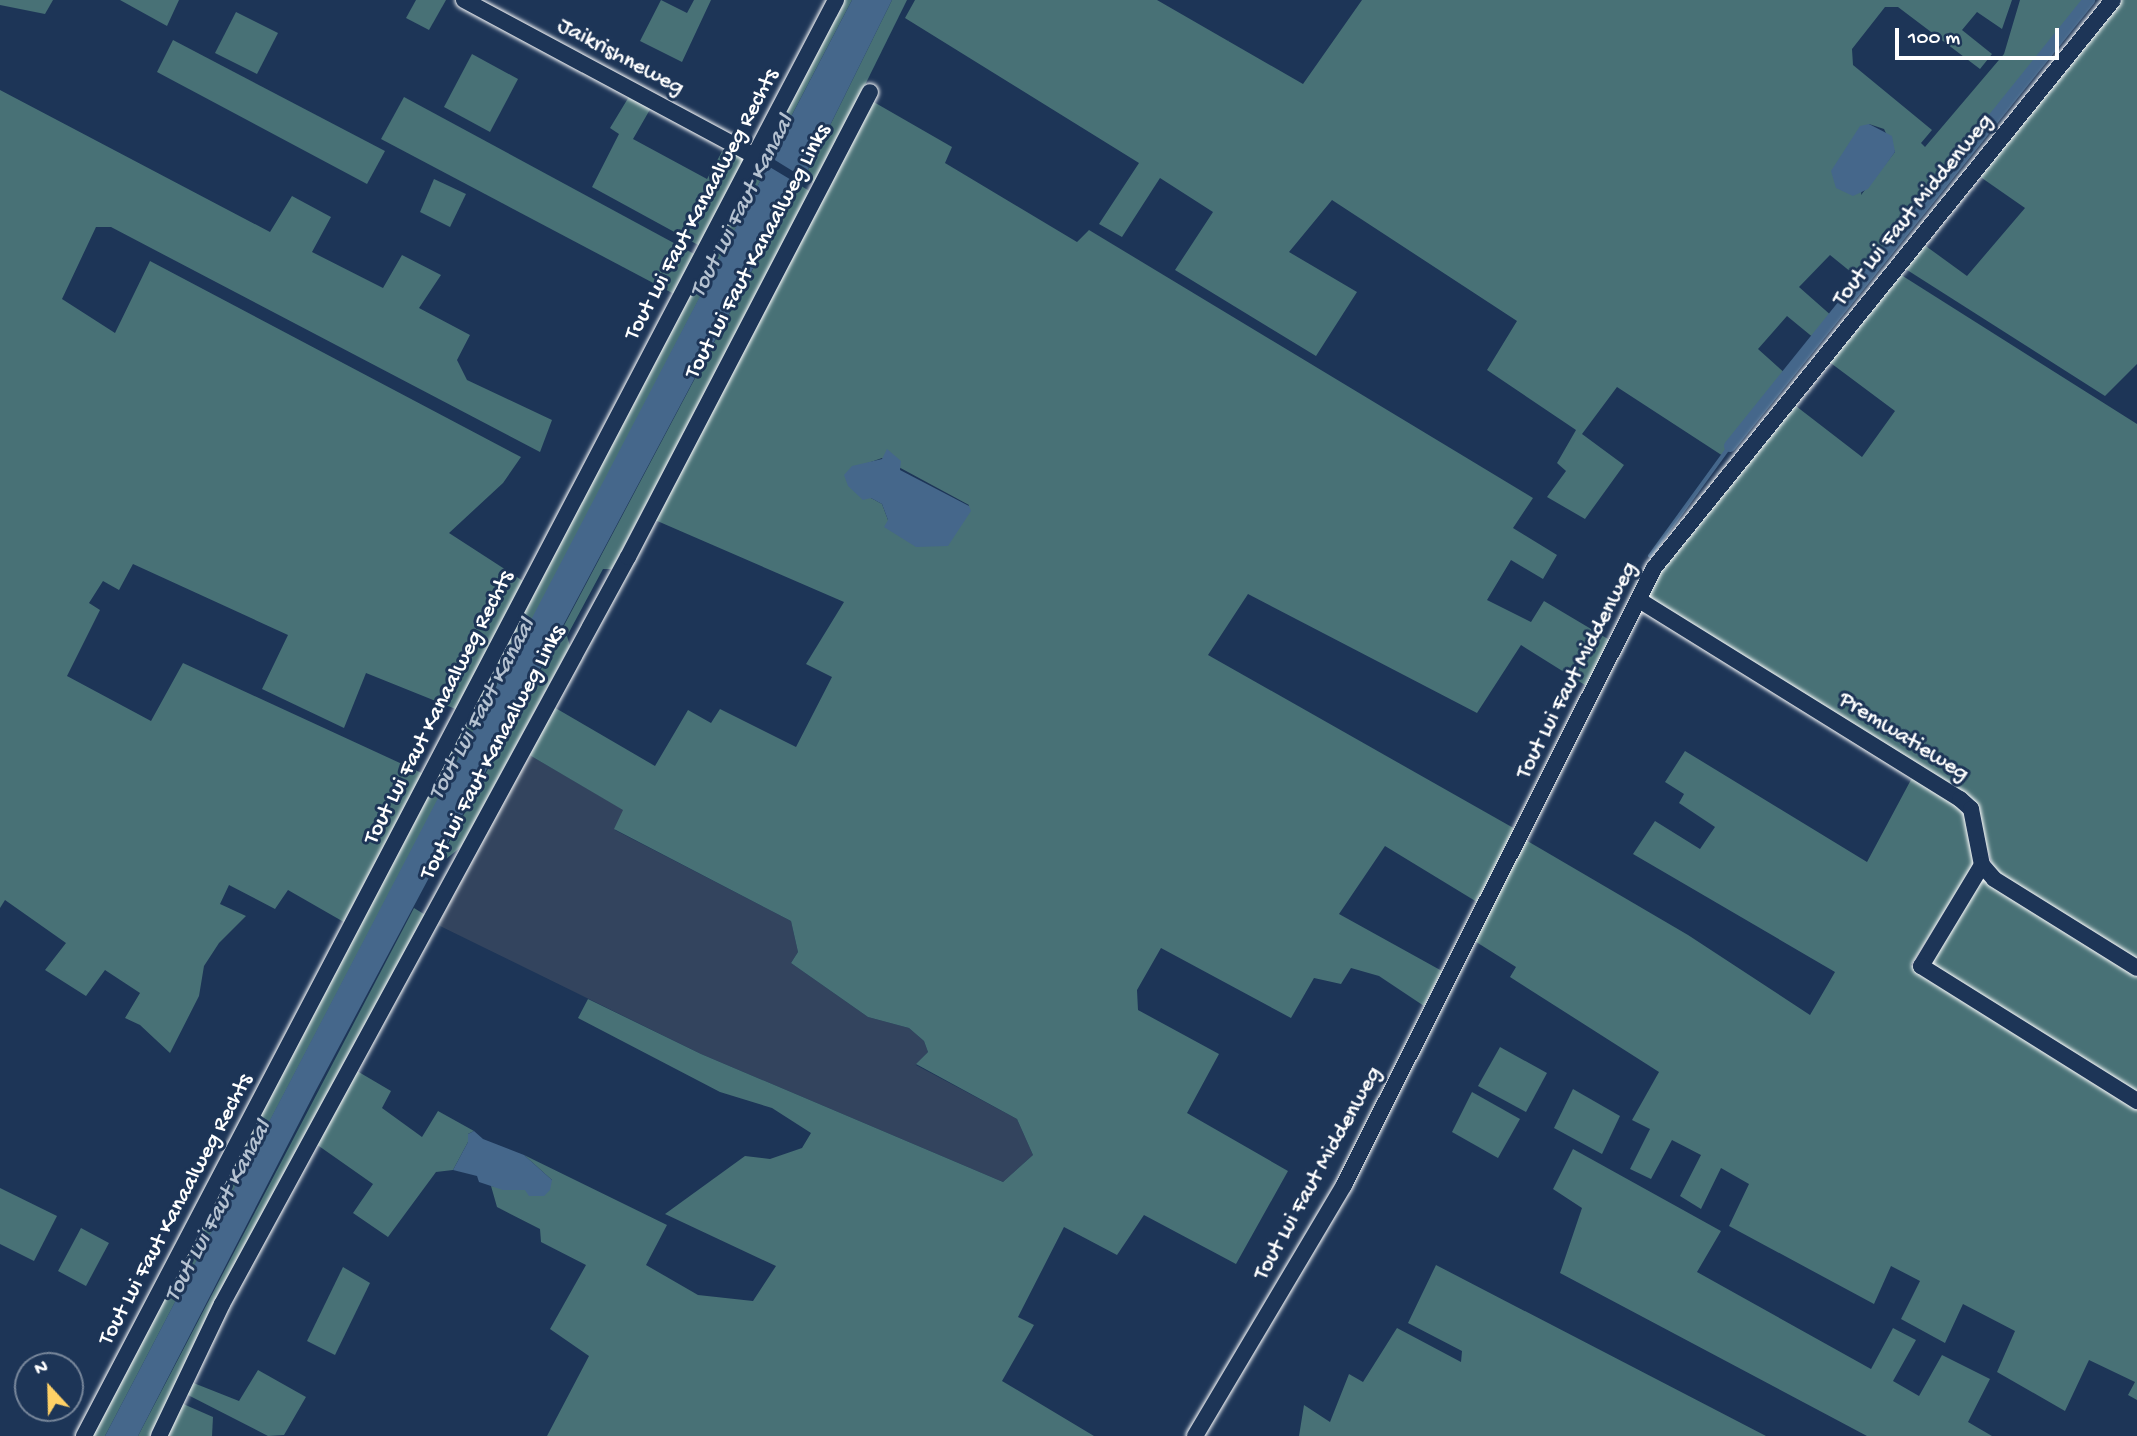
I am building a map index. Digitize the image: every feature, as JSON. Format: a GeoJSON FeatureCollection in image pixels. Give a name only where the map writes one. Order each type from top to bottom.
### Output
{"type":"FeatureCollection","features":[{"type":"Feature","properties":{"kind":"street","name":"Jaikrishneweg"},"geometry":{"type":"LineString","coordinates":[[464,0],[755,156]]}},
{"type":"Feature","properties":{"kind":"street","name":"Tout Lui Faut Kanaalweg Rechts"},"geometry":{"type":"LineString","coordinates":[[84,1436],[836,0]]}},
{"type":"Feature","properties":{"kind":"street","name":"Tout Lui Faut Middenweg"},"geometry":{"type":"LineString","coordinates":[[1195,1436],[1344,1185],[1654,568],[2113,0]]}},
{"type":"Feature","properties":{"kind":"street","name":"Tout Lui Faut Kanaalweg Links"},"geometry":{"type":"LineString","coordinates":[[159,1436],[222,1304],[628,557],[870,92]]}},
{"type":"Feature","properties":{"kind":"street","name":"Premwatieweg"},"geometry":{"type":"LineString","coordinates":[[1639,600],[1960,799],[1971,809],[1982,865]]}},
{"type":"Feature","properties":{"kind":"street"},"geometry":{"type":"LineString","coordinates":[[2137,968],[1994,880],[1982,865],[1921,966],[2137,1101]]}},
{"type":"Feature","properties":{"kind":"shaded area"},"geometry":{"type":"Polygon","coordinates":[[[852,0],[892,0],[804,178],[770,157],[852,0]]]}},
{"type":"Feature","properties":{"kind":"shaded area"},"geometry":{"type":"Polygon","coordinates":[[[1869,124],[1892,136],[1895,152],[1868,189],[1853,196],[1836,188],[1831,171],[1860,126],[1869,124]]]}},
{"type":"Feature","properties":{"kind":"shaded area"},"geometry":{"type":"Polygon","coordinates":[[[768,166],[798,184],[315,1092],[138,1436],[105,1436],[768,166]]]}},
{"type":"Feature","properties":{"kind":"shaded area"},"geometry":{"type":"Polygon","coordinates":[[[887,449],[901,461],[900,470],[969,506],[971,511],[948,546],[916,547],[884,527],[888,520],[882,504],[871,498],[863,500],[848,486],[844,475],[852,466],[882,459],[887,449]]]}},
{"type":"Feature","properties":{"kind":"shaded area"},"geometry":{"type":"Polygon","coordinates":[[[526,753],[624,810],[615,830],[791,921],[798,952],[791,963],[868,1017],[909,1028],[924,1041],[928,1052],[916,1065],[1017,1119],[1033,1155],[1003,1182],[701,1054],[438,925],[526,753]]]}},
{"type":"Feature","properties":{"kind":"shaded area"},"geometry":{"type":"Polygon","coordinates":[[[474,1131],[483,1139],[524,1155],[552,1180],[550,1190],[544,1196],[529,1196],[525,1190],[503,1190],[479,1182],[477,1176],[453,1170],[468,1142],[468,1134],[474,1131]]]}},
{"type":"Feature","properties":{"kind":"green space"},"geometry":{"type":"Polygon","coordinates":[[[0,0],[53,0],[45,14],[0,5],[0,0]]]}},
{"type":"Feature","properties":{"kind":"green space"},"geometry":{"type":"Polygon","coordinates":[[[120,0],[179,0],[167,26],[120,0]]]}},
{"type":"Feature","properties":{"kind":"green space"},"geometry":{"type":"Polygon","coordinates":[[[416,0],[446,0],[429,30],[406,18],[416,0]]]}},
{"type":"Feature","properties":{"kind":"green space"},"geometry":{"type":"Polygon","coordinates":[[[661,0],[687,13],[694,0],[711,0],[682,62],[640,41],[661,0]]]}},
{"type":"Feature","properties":{"kind":"green space"},"geometry":{"type":"Polygon","coordinates":[[[843,0],[852,0],[770,157],[763,153],[843,0]]]}},
{"type":"Feature","properties":{"kind":"green space"},"geometry":{"type":"Polygon","coordinates":[[[892,0],[907,0],[816,184],[804,178],[892,0]]]}},
{"type":"Feature","properties":{"kind":"green space"},"geometry":{"type":"Polygon","coordinates":[[[915,0],[1157,0],[1303,84],[1362,0],[2012,0],[2002,29],[1977,12],[1962,30],[1992,54],[1980,69],[1898,7],[1885,7],[1852,49],[1853,65],[1932,130],[1921,143],[1925,147],[2004,54],[2020,0],[2089,0],[1862,281],[1830,255],[1799,287],[1833,317],[1815,339],[1787,316],[1758,349],[1787,375],[1723,456],[1617,387],[1582,434],[1624,465],[1585,519],[1547,497],[1566,471],[1557,463],[1576,430],[1487,370],[1517,321],[1332,200],[1289,252],[1357,292],[1316,356],[1175,270],[1213,212],[1160,178],[1122,237],[1099,224],[1139,163],[905,18],[915,0]],[[1869,124],[1861,195],[1895,152],[1884,129],[1869,124]]]}},
{"type":"Feature","properties":{"kind":"green space"},"geometry":{"type":"Polygon","coordinates":[[[2121,0],[2137,0],[2137,364],[2105,396],[1904,268],[1923,244],[1967,276],[2025,208],[1979,176],[2121,0]]]}},
{"type":"Feature","properties":{"kind":"green space"},"geometry":{"type":"Polygon","coordinates":[[[236,12],[278,33],[257,74],[215,53],[236,12]]]}},
{"type":"Feature","properties":{"kind":"green space"},"geometry":{"type":"Polygon","coordinates":[[[173,40],[385,151],[367,184],[157,72],[173,40]]]}},
{"type":"Feature","properties":{"kind":"green space"},"geometry":{"type":"Polygon","coordinates":[[[472,54],[518,79],[490,132],[444,107],[472,54]]]}},
{"type":"Feature","properties":{"kind":"green space"},"geometry":{"type":"Polygon","coordinates":[[[0,90],[270,232],[292,196],[331,217],[312,252],[383,288],[402,255],[441,275],[419,308],[470,335],[457,360],[467,380],[552,420],[540,452],[111,227],[96,227],[62,299],[115,333],[150,261],[521,457],[503,483],[449,533],[523,581],[458,710],[366,673],[344,728],[262,689],[288,635],[133,564],[119,590],[103,581],[89,603],[100,610],[67,676],[151,721],[183,663],[426,775],[349,925],[288,890],[275,909],[229,885],[220,904],[246,916],[219,943],[204,966],[199,996],[170,1053],[140,1025],[125,1018],[140,993],[105,970],[86,996],[45,970],[66,943],[5,900],[0,908],[0,90]]]}},
{"type":"Feature","properties":{"kind":"green space"},"geometry":{"type":"Polygon","coordinates":[[[630,95],[652,106],[633,139],[707,179],[725,146],[747,159],[700,246],[592,187],[619,134],[610,128],[630,95]]]}},
{"type":"Feature","properties":{"kind":"green space"},"geometry":{"type":"Polygon","coordinates":[[[404,97],[696,255],[674,294],[381,139],[404,97]]]}},
{"type":"Feature","properties":{"kind":"green space"},"geometry":{"type":"Polygon","coordinates":[[[872,101],[952,147],[945,163],[1077,242],[1089,230],[1533,498],[1513,528],[1557,555],[1543,579],[1511,560],[1487,600],[1531,622],[1544,601],[1613,642],[1588,687],[1521,645],[1477,713],[1248,594],[1208,655],[1517,830],[1477,902],[1385,846],[1339,914],[1442,971],[1424,1006],[1379,976],[1351,968],[1341,984],[1314,978],[1291,1018],[1161,948],[1137,990],[1138,1010],[1219,1054],[1187,1113],[1288,1171],[1236,1264],[1144,1215],[1117,1255],[1064,1227],[1018,1317],[1034,1325],[1002,1381],[1094,1436],[547,1436],[589,1356],[550,1329],[586,1265],[541,1242],[540,1229],[497,1207],[491,1186],[525,1190],[552,1180],[524,1155],[667,1225],[646,1265],[698,1295],[753,1301],[776,1266],[665,1214],[745,1156],[770,1159],[802,1148],[811,1133],[772,1108],[720,1092],[578,1018],[588,999],[701,1054],[1003,1182],[1033,1155],[1017,1119],[916,1064],[928,1052],[924,1041],[909,1028],[868,1017],[791,963],[798,952],[791,921],[614,829],[623,810],[526,753],[552,706],[655,766],[688,710],[711,723],[720,709],[796,747],[832,677],[806,664],[844,602],[655,520],[872,101]],[[882,458],[868,463],[871,498],[882,504],[888,520],[951,537],[969,505],[882,458]]]}},
{"type":"Feature","properties":{"kind":"green space"},"geometry":{"type":"Polygon","coordinates":[[[758,161],[768,166],[596,498],[105,1436],[91,1436],[758,161]]]}},
{"type":"Feature","properties":{"kind":"green space"},"geometry":{"type":"Polygon","coordinates":[[[434,179],[466,194],[450,227],[420,212],[434,179]]]}},
{"type":"Feature","properties":{"kind":"green space"},"geometry":{"type":"Polygon","coordinates":[[[798,184],[811,192],[612,569],[603,569],[567,636],[570,646],[461,847],[436,867],[798,184]]]}},
{"type":"Feature","properties":{"kind":"green space"},"geometry":{"type":"Polygon","coordinates":[[[1898,273],[2137,424],[2137,962],[1996,876],[1973,804],[1645,599],[1661,567],[1792,403],[1862,457],[1895,411],[1828,361],[1898,273]]]}},
{"type":"Feature","properties":{"kind":"green space"},"geometry":{"type":"Polygon","coordinates":[[[1685,751],[1867,862],[1913,776],[1967,813],[1975,863],[1911,965],[2137,1107],[2137,1400],[2128,1395],[2135,1382],[2089,1360],[2065,1411],[1997,1372],[2015,1331],[1963,1304],[1945,1343],[1901,1319],[1920,1281],[1891,1266],[1874,1304],[1729,1226],[1749,1184],[1721,1168],[1701,1209],[1680,1196],[1701,1155],[1672,1140],[1651,1179],[1630,1169],[1650,1129],[1632,1120],[1659,1072],[1510,977],[1516,967],[1473,940],[1524,839],[1688,935],[1810,1015],[1835,972],[1633,854],[1655,821],[1700,849],[1715,827],[1679,803],[1684,794],[1665,782],[1685,751]]]}},
{"type":"Feature","properties":{"kind":"green space"},"geometry":{"type":"Polygon","coordinates":[[[1981,877],[2137,974],[2137,1095],[1928,963],[1981,877]]]}},
{"type":"Feature","properties":{"kind":"green space"},"geometry":{"type":"Polygon","coordinates":[[[414,908],[427,916],[218,1299],[150,1436],[138,1436],[414,908]]]}},
{"type":"Feature","properties":{"kind":"green space"},"geometry":{"type":"Polygon","coordinates":[[[1500,1047],[1547,1073],[1526,1112],[1478,1086],[1500,1047]]]}},
{"type":"Feature","properties":{"kind":"green space"},"geometry":{"type":"Polygon","coordinates":[[[357,1071],[391,1091],[382,1108],[422,1137],[438,1111],[474,1131],[468,1134],[468,1142],[453,1170],[436,1172],[388,1237],[353,1213],[373,1184],[316,1144],[357,1071]]]}},
{"type":"Feature","properties":{"kind":"green space"},"geometry":{"type":"Polygon","coordinates":[[[1573,1089],[1620,1116],[1602,1154],[1554,1128],[1573,1089]]]}},
{"type":"Feature","properties":{"kind":"green space"},"geometry":{"type":"Polygon","coordinates":[[[1472,1092],[1520,1119],[1498,1158],[1452,1132],[1472,1092]]]}},
{"type":"Feature","properties":{"kind":"green space"},"geometry":{"type":"Polygon","coordinates":[[[1573,1149],[1721,1231],[1697,1272],[1871,1369],[1893,1328],[1916,1340],[1893,1381],[1919,1396],[1942,1355],[1990,1379],[1968,1422],[1992,1436],[1867,1436],[1560,1273],[1582,1208],[1553,1189],[1573,1149]]]}},
{"type":"Feature","properties":{"kind":"green space"},"geometry":{"type":"Polygon","coordinates":[[[0,1188],[57,1216],[34,1261],[0,1244],[0,1188]]]}},
{"type":"Feature","properties":{"kind":"green space"},"geometry":{"type":"Polygon","coordinates":[[[81,1228],[109,1243],[86,1286],[58,1271],[81,1228]]]}},
{"type":"Feature","properties":{"kind":"green space"},"geometry":{"type":"Polygon","coordinates":[[[1436,1265],[1766,1436],[1299,1436],[1304,1405],[1330,1422],[1349,1374],[1363,1382],[1397,1328],[1461,1362],[1462,1351],[1408,1323],[1436,1265]]]}},
{"type":"Feature","properties":{"kind":"green space"},"geometry":{"type":"Polygon","coordinates":[[[343,1267],[370,1283],[335,1355],[307,1341],[343,1267]]]}},
{"type":"Feature","properties":{"kind":"green space"},"geometry":{"type":"Polygon","coordinates":[[[258,1370],[306,1397],[284,1435],[268,1436],[186,1394],[191,1382],[239,1401],[258,1370]]]}},
{"type":"Feature","properties":{"kind":"green space"},"geometry":{"type":"Polygon","coordinates":[[[181,1403],[213,1417],[212,1436],[164,1436],[181,1403]]]}},
{"type":"Feature","properties":{"kind":"waterway"},"geometry":{"type":"LineString","coordinates":[[1730,446],[2089,0]]}},
{"type":"Feature","properties":{"kind":"waterway"},"geometry":{"type":"LineString","coordinates":[[1650,556],[1730,446]]}},
{"type":"Feature","properties":{"kind":"water label","name":"Tout Lui Faut Kanaal"},"geometry":{"type":"Point","coordinates":[743,207]}},
{"type":"Feature","properties":{"kind":"water label","name":"Tout Lui Faut Kanaal"},"geometry":{"type":"Point","coordinates":[483,710]}},
{"type":"Feature","properties":{"kind":"water label","name":"Tout Lui Faut Kanaal"},"geometry":{"type":"Point","coordinates":[219,1212]}}]}
